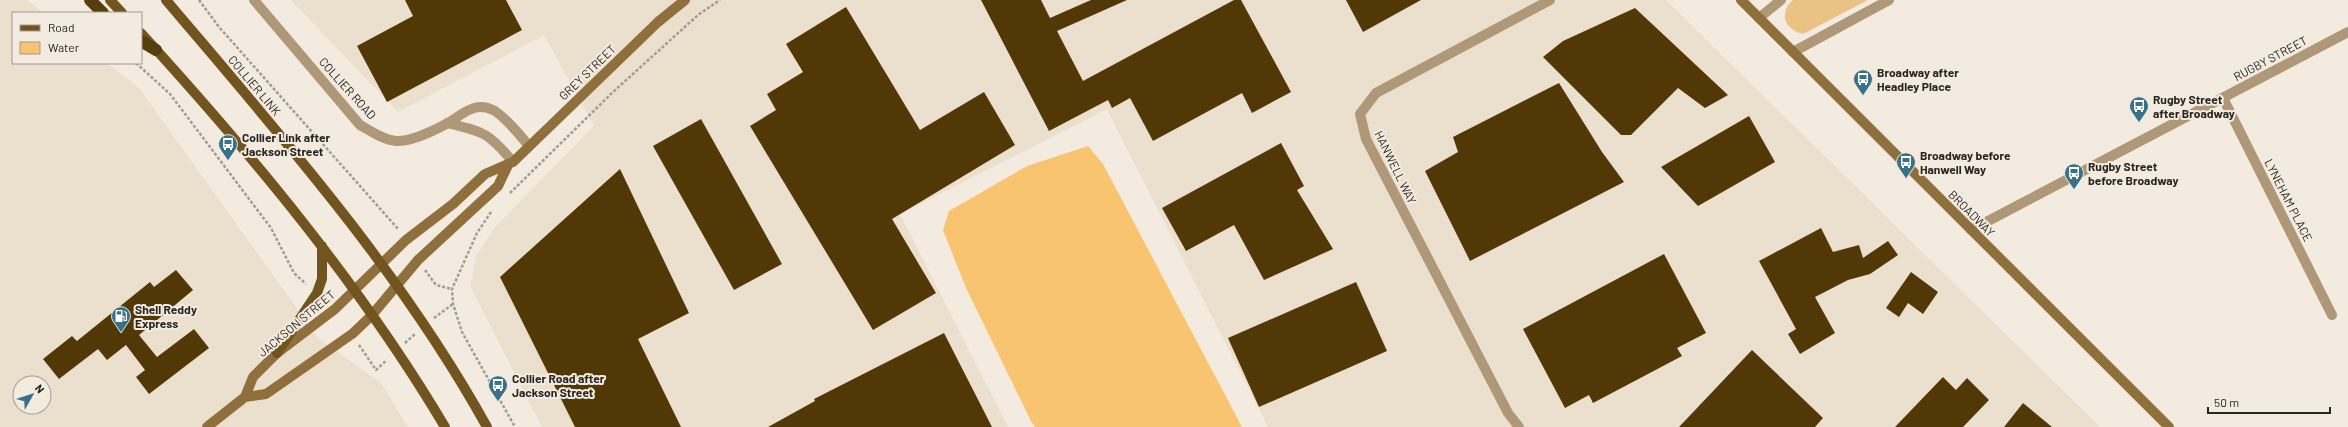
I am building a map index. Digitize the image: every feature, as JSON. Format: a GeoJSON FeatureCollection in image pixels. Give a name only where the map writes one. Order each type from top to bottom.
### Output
{"type":"FeatureCollection","features":[{"type":"Feature","properties":{"kind":"highway"},"geometry":{"type":"LineString","coordinates":[[90,0],[102,12]]}},
{"type":"Feature","properties":{"kind":"highway"},"geometry":{"type":"LineString","coordinates":[[142,42],[156,50]]}},
{"type":"Feature","properties":{"kind":"main road"},"geometry":{"type":"LineString","coordinates":[[110,0],[121,12]]}},
{"type":"Feature","properties":{"kind":"main road","name":"COLLIER LINK"},"geometry":{"type":"LineString","coordinates":[[166,0],[347,216],[381,263]]}},
{"type":"Feature","properties":{"kind":"main road"},"geometry":{"type":"LineString","coordinates":[[142,35],[270,179],[322,246],[372,315],[445,427]]}},
{"type":"Feature","properties":{"kind":"main road"},"geometry":{"type":"LineString","coordinates":[[277,353],[317,293],[322,279],[322,246]]}},
{"type":"Feature","properties":{"kind":"main road"},"geometry":{"type":"LineString","coordinates":[[381,263],[424,326],[487,427]]}},
{"type":"Feature","properties":{"kind":"street","name":"COLLIER ROAD"},"geometry":{"type":"LineString","coordinates":[[254,0],[360,125],[372,132],[397,141],[414,137],[447,123],[470,108],[481,107],[494,111],[529,146]]}},
{"type":"Feature","properties":{"kind":"street","name":"GREY STREET"},"geometry":{"type":"LineString","coordinates":[[372,315],[418,260],[498,186],[511,163],[658,22],[685,0]]}},
{"type":"Feature","properties":{"kind":"street","name":"HANWELL WAY"},"geometry":{"type":"LineString","coordinates":[[1519,427],[1508,413],[1366,139],[1360,114],[1376,93],[1550,0]]}},
{"type":"Feature","properties":{"kind":"street","name":"BROADWAY"},"geometry":{"type":"LineString","coordinates":[[1741,0],[2169,427]]}},
{"type":"Feature","properties":{"kind":"street"},"geometry":{"type":"LineString","coordinates":[[1759,18],[1781,0]]}},
{"type":"Feature","properties":{"kind":"street"},"geometry":{"type":"LineString","coordinates":[[1793,52],[1889,0]]}},
{"type":"Feature","properties":{"kind":"street","name":"RUGBY STREET"},"geometry":{"type":"LineString","coordinates":[[1971,230],[2348,32]]}},
{"type":"Feature","properties":{"kind":"street","name":"LYNEHAM PLACE"},"geometry":{"type":"LineString","coordinates":[[2223,98],[2332,315]]}},
{"type":"Feature","properties":{"kind":"street"},"geometry":{"type":"LineString","coordinates":[[447,123],[481,131],[494,140],[511,163]]}},
{"type":"Feature","properties":{"kind":"street","name":"GREY STREET"},"geometry":{"type":"LineString","coordinates":[[381,263],[485,174],[511,163]]}},
{"type":"Feature","properties":{"kind":"street","name":"JACKSON STREET"},"geometry":{"type":"LineString","coordinates":[[207,427],[245,397],[253,377],[277,353],[335,309],[381,263]]}},
{"type":"Feature","properties":{"kind":"street"},"geometry":{"type":"LineString","coordinates":[[245,397],[266,394],[352,334],[372,315]]}},
{"type":"Feature","properties":{"kind":"path"},"geometry":{"type":"LineString","coordinates":[[199,0],[219,27],[388,216]]}},
{"type":"Feature","properties":{"kind":"path"},"geometry":{"type":"LineString","coordinates":[[507,196],[613,92],[698,15],[720,0]]}},
{"type":"Feature","properties":{"kind":"path"},"geometry":{"type":"LineString","coordinates":[[137,64],[170,94],[271,228],[294,273],[317,293]]}},
{"type":"Feature","properties":{"kind":"path"},"geometry":{"type":"LineString","coordinates":[[496,207],[477,233],[452,289],[453,304],[462,332],[515,427]]}},
{"type":"Feature","properties":{"kind":"path"},"geometry":{"type":"LineString","coordinates":[[352,334],[376,370],[424,326],[453,304]]}},
{"type":"Feature","properties":{"kind":"shaded area"},"geometry":{"type":"Polygon","coordinates":[[[0,0],[27,0],[42,12],[12,12],[12,64],[108,64],[139,88],[318,338],[381,383],[408,427],[0,427],[0,0]]]}},
{"type":"Feature","properties":{"kind":"shaded area"},"geometry":{"type":"Polygon","coordinates":[[[291,0],[1666,0],[2100,427],[1268,427],[1107,109],[900,214],[1008,427],[542,427],[470,286],[477,255],[495,227],[594,126],[544,35],[398,112],[291,0]]]}},
{"type":"Feature","properties":{"kind":"shaded area"},"geometry":{"type":"Polygon","coordinates":[[[1793,0],[1868,0],[1803,34],[1792,29],[1786,20],[1786,10],[1788,5],[1793,0]]]}},
{"type":"Feature","properties":{"kind":"water"},"geometry":{"type":"Polygon","coordinates":[[[1088,146],[1103,164],[1242,427],[1035,427],[1031,421],[966,288],[943,230],[949,211],[1027,166],[1088,146]]]}},
{"type":"Feature","properties":{"kind":"building"},"geometry":{"type":"Polygon","coordinates":[[[405,0],[506,0],[522,30],[387,102],[357,46],[413,16],[405,0]]]}},
{"type":"Feature","properties":{"kind":"building"},"geometry":{"type":"Polygon","coordinates":[[[981,0],[1041,0],[1050,18],[1091,0],[1127,0],[1057,31],[1083,81],[1234,0],[1241,0],[1291,92],[1252,113],[1242,93],[1153,141],[1130,98],[1112,108],[1108,100],[1049,131],[981,0]]]}},
{"type":"Feature","properties":{"kind":"building"},"geometry":{"type":"Polygon","coordinates":[[[1346,0],[1421,0],[1363,32],[1346,0]]]}},
{"type":"Feature","properties":{"kind":"building"},"geometry":{"type":"Polygon","coordinates":[[[846,7],[920,130],[984,92],[1015,145],[892,219],[936,293],[873,330],[750,126],[776,110],[767,94],[803,72],[786,44],[846,7]]]}},
{"type":"Feature","properties":{"kind":"building"},"geometry":{"type":"Polygon","coordinates":[[[1635,8],[1728,95],[1705,108],[1678,88],[1631,135],[1621,135],[1543,57],[1563,41],[1635,8]]]}},
{"type":"Feature","properties":{"kind":"building"},"geometry":{"type":"Polygon","coordinates":[[[1559,83],[1602,152],[1624,182],[1470,261],[1425,171],[1458,152],[1453,137],[1559,83]]]}},
{"type":"Feature","properties":{"kind":"building"},"geometry":{"type":"Polygon","coordinates":[[[1749,116],[1775,162],[1698,206],[1661,167],[1749,116]]]}},
{"type":"Feature","properties":{"kind":"building"},"geometry":{"type":"Polygon","coordinates":[[[701,119],[782,264],[734,290],[653,146],[701,119]]]}},
{"type":"Feature","properties":{"kind":"building"},"geometry":{"type":"Polygon","coordinates":[[[1281,143],[1304,186],[1297,190],[1333,249],[1264,280],[1234,225],[1186,251],[1162,208],[1281,143]]]}},
{"type":"Feature","properties":{"kind":"building"},"geometry":{"type":"Polygon","coordinates":[[[620,169],[689,313],[638,339],[681,427],[575,427],[500,277],[620,169]]]}},
{"type":"Feature","properties":{"kind":"building"},"geometry":{"type":"Polygon","coordinates":[[[1821,228],[1833,252],[1859,245],[1863,258],[1888,241],[1898,255],[1870,274],[1848,280],[1815,297],[1835,333],[1800,354],[1788,334],[1796,329],[1759,261],[1821,228]]]}},
{"type":"Feature","properties":{"kind":"building"},"geometry":{"type":"Polygon","coordinates":[[[1664,254],[1706,333],[1677,348],[1682,356],[1593,403],[1589,395],[1565,408],[1523,329],[1664,254]]]}},
{"type":"Feature","properties":{"kind":"building"},"geometry":{"type":"Polygon","coordinates":[[[176,270],[193,290],[139,335],[157,357],[194,329],[209,348],[149,394],[136,377],[145,370],[126,345],[107,360],[98,349],[59,379],[43,359],[72,336],[77,341],[150,282],[154,287],[176,270]]]}},
{"type":"Feature","properties":{"kind":"building"},"geometry":{"type":"Polygon","coordinates":[[[1911,272],[1938,292],[1923,314],[1908,303],[1899,317],[1886,308],[1911,272]]]}},
{"type":"Feature","properties":{"kind":"building"},"geometry":{"type":"Polygon","coordinates":[[[1356,282],[1387,351],[1259,407],[1228,338],[1356,282]]]}},
{"type":"Feature","properties":{"kind":"building"},"geometry":{"type":"Polygon","coordinates":[[[944,333],[992,427],[768,427],[815,401],[814,399],[944,333]]]}},
{"type":"Feature","properties":{"kind":"building"},"geometry":{"type":"Polygon","coordinates":[[[1752,350],[1823,418],[1815,427],[1679,427],[1752,350]]]}},
{"type":"Feature","properties":{"kind":"building"},"geometry":{"type":"Polygon","coordinates":[[[1943,377],[1956,390],[1967,378],[1989,400],[1963,427],[1895,427],[1943,377]]]}},
{"type":"Feature","properties":{"kind":"building"},"geometry":{"type":"Polygon","coordinates":[[[2023,403],[2052,427],[2004,427],[2023,403]]]}},
{"type":"Feature","properties":{"kind":"place","name":"Broadway after Headley Place"},"geometry":{"type":"Point","coordinates":[1863,96]}},
{"type":"Feature","properties":{"kind":"place","name":"Rugby Street after Broadway"},"geometry":{"type":"Point","coordinates":[2139,123]}},
{"type":"Feature","properties":{"kind":"place","name":"Collier Link after Jackson Street"},"geometry":{"type":"Point","coordinates":[228,161]}},
{"type":"Feature","properties":{"kind":"place","name":"Broadway before Hanwell Way"},"geometry":{"type":"Point","coordinates":[1906,179]}},
{"type":"Feature","properties":{"kind":"place","name":"Rugby Street before Broadway"},"geometry":{"type":"Point","coordinates":[2074,190]}},
{"type":"Feature","properties":{"kind":"place","name":"Shell Reddy Express"},"geometry":{"type":"Point","coordinates":[121,333]}},
{"type":"Feature","properties":{"kind":"place","name":"Collier Road after Jackson Street"},"geometry":{"type":"Point","coordinates":[498,402]}}]}
